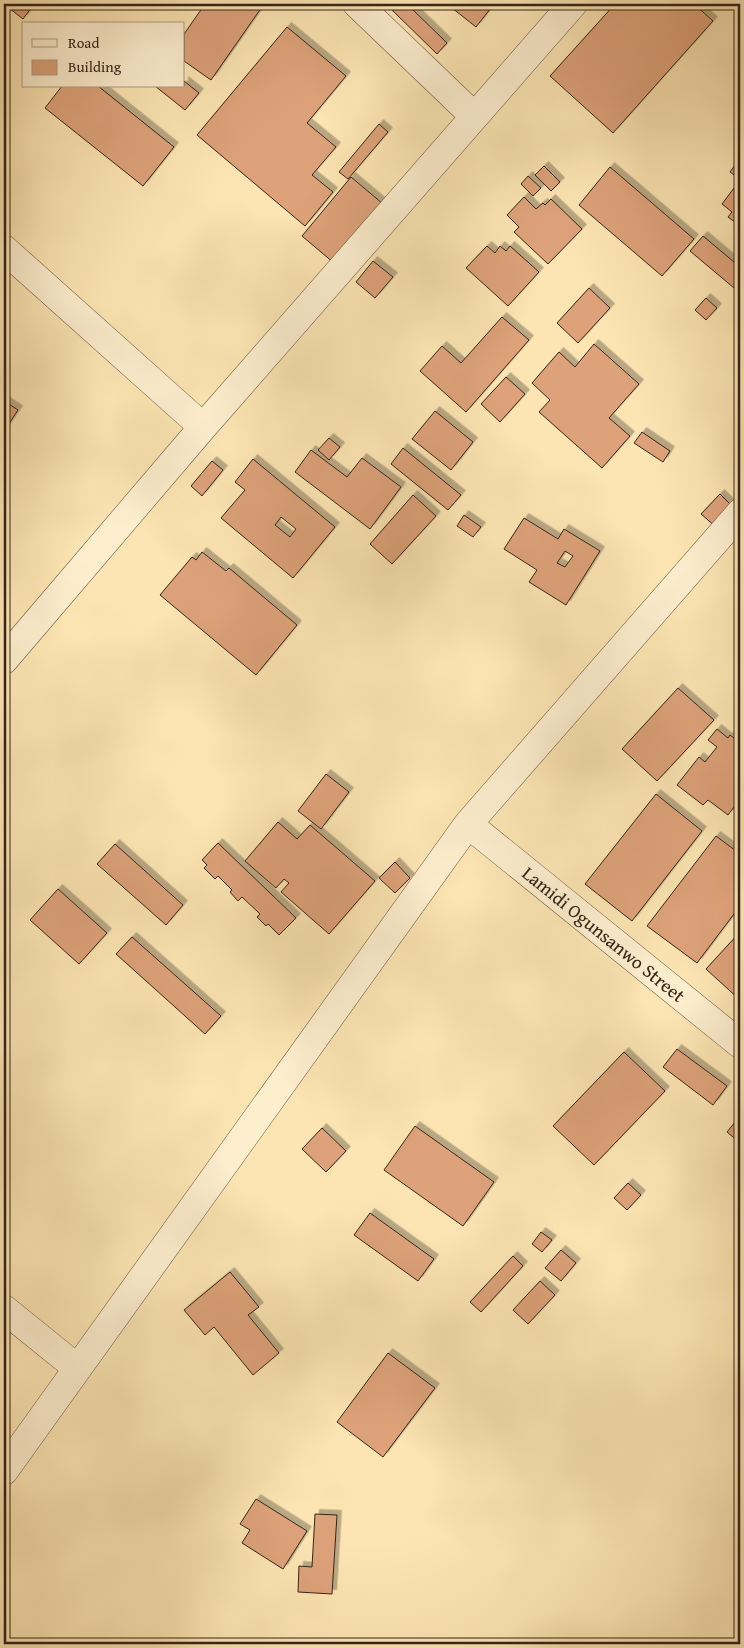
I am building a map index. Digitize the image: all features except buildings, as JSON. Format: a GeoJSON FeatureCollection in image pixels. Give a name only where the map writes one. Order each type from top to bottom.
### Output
{"type":"FeatureCollection","features":[{"type":"Feature","properties":{"kind":"street"},"geometry":{"type":"LineString","coordinates":[[357,4],[474,116]]}},
{"type":"Feature","properties":{"kind":"street"},"geometry":{"type":"LineString","coordinates":[[4,660],[204,427],[573,4]]}},
{"type":"Feature","properties":{"kind":"street"},"geometry":{"type":"LineString","coordinates":[[4,249],[204,427]]}},
{"type":"Feature","properties":{"kind":"street"},"geometry":{"type":"LineString","coordinates":[[4,1471],[468,824],[740,513]]}},
{"type":"Feature","properties":{"kind":"street","name":"Lamidi Ogunsanwo Street"},"geometry":{"type":"LineString","coordinates":[[468,824],[740,1044]]}},
{"type":"Feature","properties":{"kind":"street"},"geometry":{"type":"LineString","coordinates":[[4,1310],[78,1368]]}}]}
